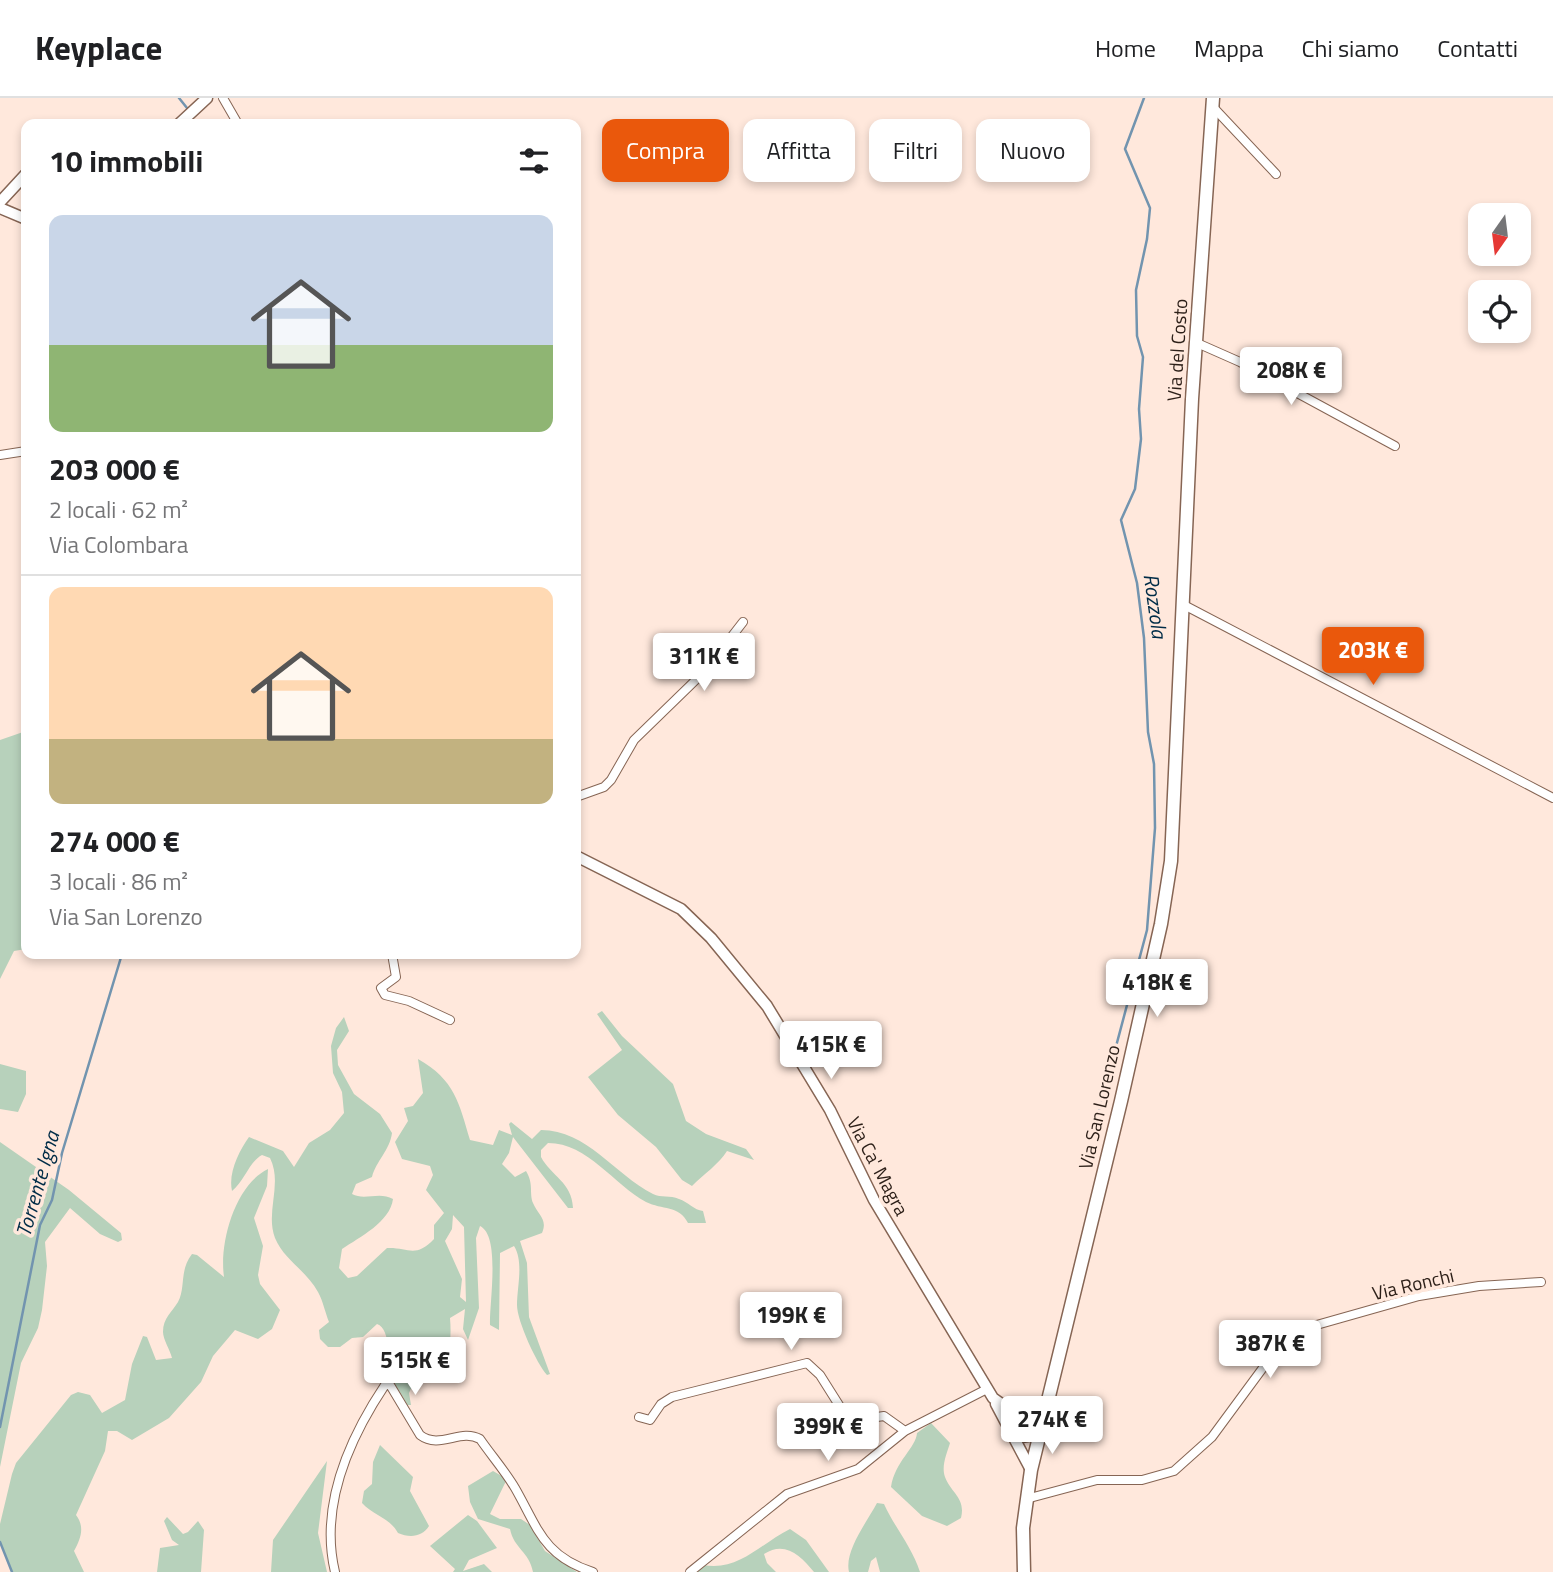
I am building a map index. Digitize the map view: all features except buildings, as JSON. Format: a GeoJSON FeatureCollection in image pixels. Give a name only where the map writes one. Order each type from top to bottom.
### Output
{"type":"FeatureCollection","features":[{"type":"Feature","properties":{"kind":"main road","name":"Via del Costo"},"geometry":{"type":"LineString","coordinates":[[1182,604],[1213,102]]}},
{"type":"Feature","properties":{"kind":"main road","name":"Via San Lorenzo"},"geometry":{"type":"LineString","coordinates":[[1024,1572],[1023,1528],[1031,1469],[1161,924],[1171,861],[1182,604]]}},
{"type":"Feature","properties":{"kind":"street"},"geometry":{"type":"LineString","coordinates":[[185,119],[208,98]]}},
{"type":"Feature","properties":{"kind":"street"},"geometry":{"type":"LineString","coordinates":[[223,98],[235,119]]}},
{"type":"Feature","properties":{"kind":"street"},"geometry":{"type":"LineString","coordinates":[[1213,102],[1276,174]]}},
{"type":"Feature","properties":{"kind":"street"},"geometry":{"type":"LineString","coordinates":[[0,202],[21,179]]}},
{"type":"Feature","properties":{"kind":"street"},"geometry":{"type":"LineString","coordinates":[[0,208],[21,217]]}},
{"type":"Feature","properties":{"kind":"street"},"geometry":{"type":"LineString","coordinates":[[1197,343],[1240,362],[1395,446]]}},
{"type":"Feature","properties":{"kind":"street"},"geometry":{"type":"LineString","coordinates":[[0,456],[21,452]]}},
{"type":"Feature","properties":{"kind":"street"},"geometry":{"type":"LineString","coordinates":[[1182,604],[1553,797]]}},
{"type":"Feature","properties":{"kind":"street"},"geometry":{"type":"LineString","coordinates":[[581,795],[604,787],[611,780],[635,740],[705,671],[743,622]]}},
{"type":"Feature","properties":{"kind":"street","name":"Via Ca' Magra"},"geometry":{"type":"LineString","coordinates":[[581,859],[681,909],[711,938],[767,1006],[830,1110],[874,1200],[990,1394],[1031,1469]]}},
{"type":"Feature","properties":{"kind":"street"},"geometry":{"type":"LineString","coordinates":[[393,959],[396,977],[381,988],[385,995],[450,1020]]}},
{"type":"Feature","properties":{"kind":"street","name":"Via Ronchi"},"geometry":{"type":"LineString","coordinates":[[1026,1499],[1097,1480],[1142,1480],[1174,1471],[1212,1437],[1268,1361],[1313,1326],[1419,1296],[1479,1286],[1541,1282]]}},
{"type":"Feature","properties":{"kind":"street"},"geometry":{"type":"LineString","coordinates":[[639,1417],[650,1420],[661,1404],[672,1397],[807,1363],[820,1375],[849,1421],[884,1416],[905,1431]]}},
{"type":"Feature","properties":{"kind":"street"},"geometry":{"type":"LineString","coordinates":[[335,1572],[332,1533],[338,1476],[363,1419],[385,1385],[390,1385],[420,1435],[426,1440],[436,1442],[473,1435],[480,1439],[513,1485],[537,1534],[570,1562],[593,1572]]}},
{"type":"Feature","properties":{"kind":"street"},"geometry":{"type":"LineString","coordinates":[[690,1572],[787,1494],[858,1469],[905,1431],[990,1394],[1010,1410],[1043,1421]]}},
{"type":"Feature","properties":{"kind":"street"},"geometry":{"type":"LineString","coordinates":[[1007,1426],[1012,1433],[1021,1437],[1041,1434]]}},
{"type":"Feature","properties":{"kind":"green space"},"geometry":{"type":"Polygon","coordinates":[[[21,733],[21,950],[14,951],[0,979],[0,740],[21,733]]]}},
{"type":"Feature","properties":{"kind":"green space"},"geometry":{"type":"Polygon","coordinates":[[[602,1011],[622,1036],[673,1084],[686,1121],[706,1134],[746,1149],[754,1160],[727,1151],[716,1165],[692,1186],[682,1180],[656,1147],[618,1115],[588,1077],[622,1050],[597,1014],[602,1011]]]}},
{"type":"Feature","properties":{"kind":"green space"},"geometry":{"type":"Polygon","coordinates":[[[344,1017],[349,1031],[337,1050],[338,1065],[354,1094],[380,1114],[392,1133],[389,1145],[372,1177],[356,1184],[352,1194],[393,1199],[391,1207],[380,1222],[342,1249],[339,1268],[348,1278],[357,1276],[387,1248],[411,1251],[422,1249],[434,1239],[434,1225],[444,1213],[426,1190],[433,1175],[430,1166],[402,1159],[395,1142],[408,1121],[404,1108],[413,1106],[423,1093],[418,1059],[448,1084],[470,1140],[493,1145],[499,1130],[512,1135],[509,1124],[511,1122],[532,1139],[541,1130],[572,1137],[600,1154],[653,1194],[682,1200],[703,1211],[706,1223],[688,1223],[680,1213],[646,1202],[588,1157],[562,1145],[548,1143],[541,1150],[541,1157],[569,1192],[573,1208],[568,1208],[513,1137],[509,1153],[502,1164],[515,1177],[526,1171],[533,1203],[544,1224],[542,1233],[520,1241],[527,1263],[529,1317],[550,1374],[547,1375],[538,1362],[520,1321],[517,1305],[519,1259],[514,1246],[500,1253],[499,1330],[490,1325],[492,1256],[486,1232],[480,1226],[476,1238],[479,1308],[468,1340],[463,1329],[465,1309],[450,1318],[449,1378],[446,1383],[435,1378],[412,1386],[409,1393],[411,1405],[407,1405],[393,1380],[387,1340],[382,1327],[377,1324],[363,1337],[352,1338],[340,1347],[328,1347],[320,1339],[319,1330],[329,1322],[320,1295],[284,1253],[272,1228],[275,1178],[270,1158],[262,1155],[257,1158],[232,1191],[233,1170],[249,1137],[283,1151],[294,1167],[309,1143],[330,1130],[344,1113],[342,1092],[333,1073],[331,1046],[336,1028],[344,1017]],[[453,1215],[452,1229],[445,1241],[462,1279],[460,1297],[466,1302],[464,1227],[453,1215]]]}},
{"type":"Feature","properties":{"kind":"green space"},"geometry":{"type":"Polygon","coordinates":[[[0,1064],[26,1071],[26,1094],[18,1112],[0,1109],[0,1064]]]}},
{"type":"Feature","properties":{"kind":"green space"},"geometry":{"type":"Polygon","coordinates":[[[0,1142],[69,1190],[121,1233],[122,1240],[118,1242],[100,1234],[70,1208],[45,1242],[47,1266],[42,1310],[38,1328],[21,1363],[0,1467],[0,1142]]]}},
{"type":"Feature","properties":{"kind":"green space"},"geometry":{"type":"Polygon","coordinates":[[[268,1169],[267,1186],[254,1218],[263,1246],[258,1275],[260,1284],[280,1310],[272,1329],[258,1339],[235,1330],[213,1356],[201,1382],[169,1418],[132,1440],[117,1431],[108,1431],[105,1451],[76,1515],[81,1533],[74,1551],[84,1572],[12,1572],[0,1542],[0,1524],[16,1463],[71,1395],[78,1392],[90,1395],[102,1413],[125,1400],[132,1364],[143,1336],[147,1337],[156,1360],[172,1358],[164,1338],[163,1327],[178,1302],[188,1260],[192,1254],[197,1255],[224,1277],[224,1248],[238,1201],[256,1177],[268,1169]]]}},
{"type":"Feature","properties":{"kind":"green space"},"geometry":{"type":"Polygon","coordinates":[[[931,1423],[950,1443],[944,1473],[962,1511],[961,1518],[947,1526],[922,1516],[891,1487],[893,1478],[917,1433],[931,1423]]]}},
{"type":"Feature","properties":{"kind":"green space"},"geometry":{"type":"Polygon","coordinates":[[[380,1445],[413,1477],[410,1491],[429,1526],[419,1534],[407,1536],[398,1533],[391,1524],[362,1503],[364,1491],[372,1484],[373,1462],[380,1445]]]}},
{"type":"Feature","properties":{"kind":"green space"},"geometry":{"type":"Polygon","coordinates":[[[327,1461],[318,1533],[327,1572],[271,1572],[273,1540],[327,1461]]]}},
{"type":"Feature","properties":{"kind":"green space"},"geometry":{"type":"Polygon","coordinates":[[[493,1471],[507,1479],[490,1514],[500,1519],[521,1519],[530,1525],[545,1551],[577,1572],[533,1572],[510,1529],[478,1519],[470,1502],[468,1486],[493,1471]]]}},
{"type":"Feature","properties":{"kind":"green space"},"geometry":{"type":"Polygon","coordinates":[[[877,1503],[884,1504],[913,1554],[920,1572],[880,1572],[876,1557],[871,1561],[868,1572],[849,1572],[848,1564],[853,1546],[877,1503]]]}},
{"type":"Feature","properties":{"kind":"green space"},"geometry":{"type":"Polygon","coordinates":[[[468,1515],[477,1521],[497,1548],[469,1560],[463,1571],[484,1564],[492,1572],[453,1572],[455,1569],[430,1546],[468,1515]]]}},
{"type":"Feature","properties":{"kind":"green space"},"geometry":{"type":"Polygon","coordinates":[[[167,1517],[183,1534],[198,1521],[204,1530],[201,1572],[157,1572],[160,1548],[179,1545],[172,1540],[164,1521],[167,1517]]]}},
{"type":"Feature","properties":{"kind":"green space"},"geometry":{"type":"Polygon","coordinates":[[[790,1529],[806,1540],[829,1572],[814,1572],[804,1560],[792,1552],[779,1549],[764,1554],[767,1563],[776,1572],[694,1572],[703,1565],[716,1566],[738,1561],[790,1529]]]}},
{"type":"Feature","properties":{"kind":"waterway","name":"Torrente Igna"},"geometry":{"type":"LineString","coordinates":[[179,98],[187,108]]}},
{"type":"Feature","properties":{"kind":"waterway","name":"Rozzola"},"geometry":{"type":"LineString","coordinates":[[1102,1125],[1098,1114],[1147,930],[1155,828],[1154,764],[1148,732],[1144,638],[1137,583],[1121,520],[1135,489],[1141,439],[1139,409],[1143,357],[1137,336],[1136,290],[1147,239],[1150,208],[1125,149],[1144,98]]}},
{"type":"Feature","properties":{"kind":"waterway","name":"Torrente Igna"},"geometry":{"type":"LineString","coordinates":[[0,1427],[40,1225],[52,1200],[62,1153],[120,959]]}},
{"type":"Feature","properties":{"kind":"waterway","name":"Torrente Igna"},"geometry":{"type":"LineString","coordinates":[[0,1542],[12,1572]]}}]}
